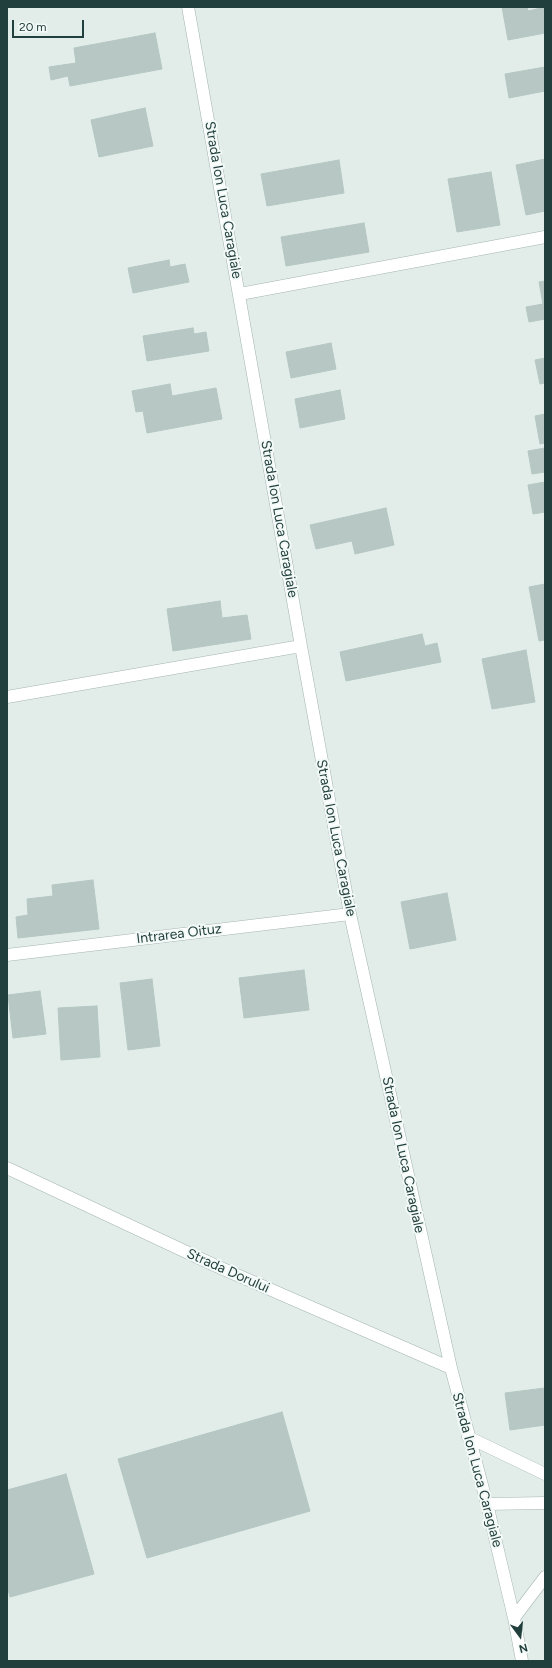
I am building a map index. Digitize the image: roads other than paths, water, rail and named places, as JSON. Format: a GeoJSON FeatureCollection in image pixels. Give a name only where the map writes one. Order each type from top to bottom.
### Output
{"type":"FeatureCollection","features":[{"type":"Feature","properties":{"kind":"street","name":"Strada Ion Luca Caragiale"},"geometry":{"type":"LineString","coordinates":[[188,7],[350,914],[451,1368],[468,1437],[487,1504],[514,1618],[522,1661]]}},
{"type":"Feature","properties":{"kind":"street"},"geometry":{"type":"LineString","coordinates":[[240,294],[545,237]]}},
{"type":"Feature","properties":{"kind":"street"},"geometry":{"type":"LineString","coordinates":[[7,697],[301,646]]}},
{"type":"Feature","properties":{"kind":"street","name":"Intrarea Oituz"},"geometry":{"type":"LineString","coordinates":[[7,955],[350,914]]}},
{"type":"Feature","properties":{"kind":"street","name":"Strada Dorului"},"geometry":{"type":"LineString","coordinates":[[7,1168],[214,1265],[451,1368]]}},
{"type":"Feature","properties":{"kind":"street"},"geometry":{"type":"LineString","coordinates":[[468,1437],[545,1474]]}},
{"type":"Feature","properties":{"kind":"street"},"geometry":{"type":"LineString","coordinates":[[487,1504],[545,1503]]}},
{"type":"Feature","properties":{"kind":"street"},"geometry":{"type":"LineString","coordinates":[[514,1618],[545,1577]]}}]}
